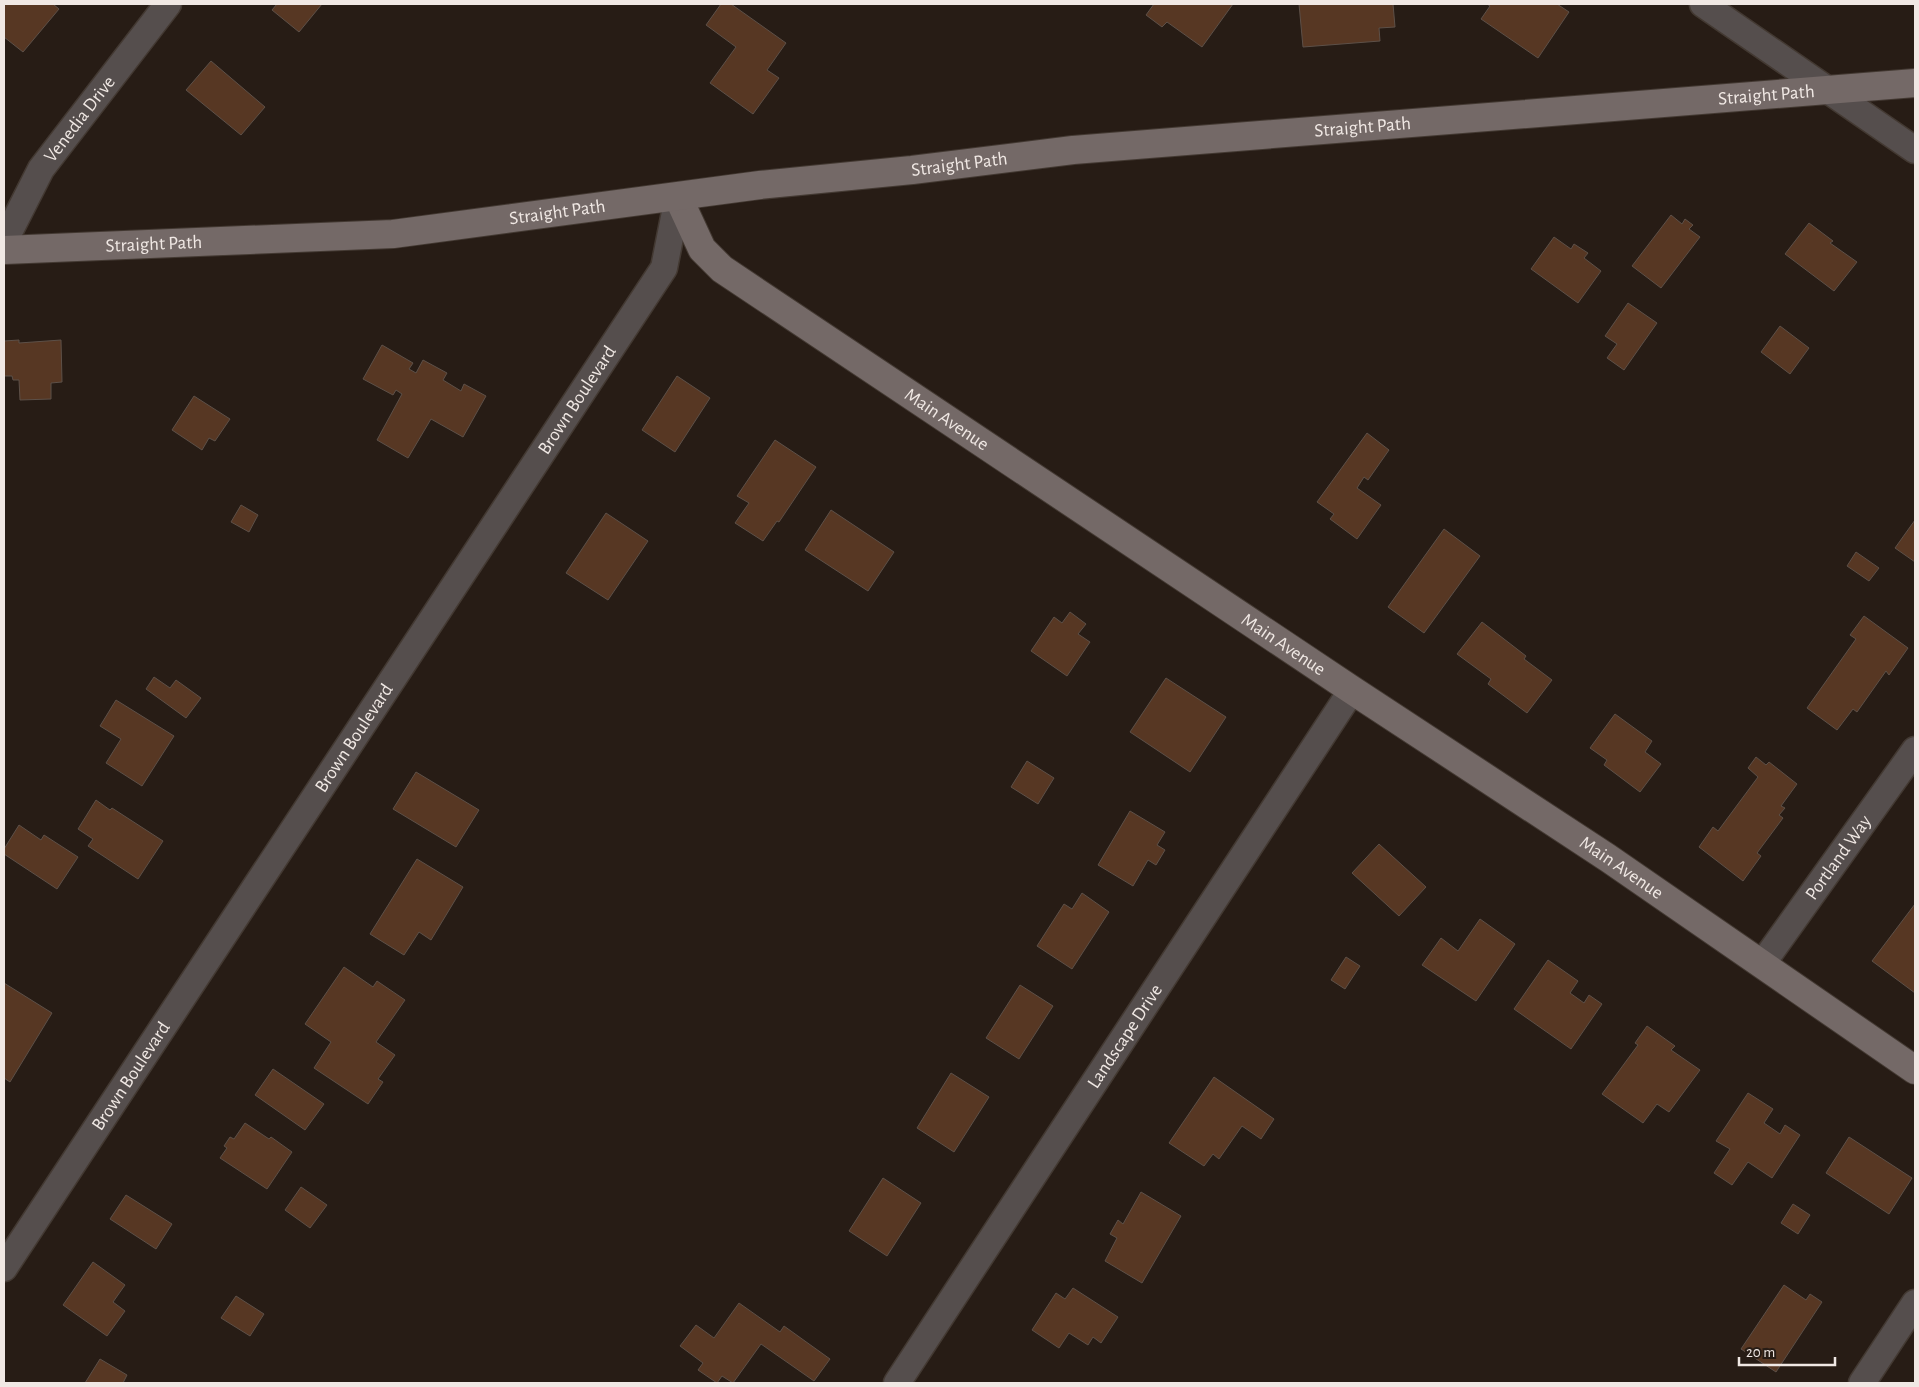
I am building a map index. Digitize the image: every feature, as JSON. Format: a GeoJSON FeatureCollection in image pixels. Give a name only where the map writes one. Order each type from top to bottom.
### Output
{"type":"FeatureCollection","features":[{"type":"Feature","properties":{"kind":"main road","name":"Straight Path"},"geometry":{"type":"LineString","coordinates":[[4,250],[393,234],[760,185],[912,170],[1072,150],[1915,83]]}},
{"type":"Feature","properties":{"kind":"main road","name":"Main Avenue"},"geometry":{"type":"LineString","coordinates":[[678,197],[702,249],[722,269],[1352,690],[1608,858],[1915,1070]]}},
{"type":"Feature","properties":{"kind":"street","name":"Venedia Drive"},"geometry":{"type":"LineString","coordinates":[[4,242],[41,168],[168,4]]}},
{"type":"Feature","properties":{"kind":"street"},"geometry":{"type":"LineString","coordinates":[[1702,4],[1915,150]]}},
{"type":"Feature","properties":{"kind":"street","name":"Brown Boulevard"},"geometry":{"type":"LineString","coordinates":[[4,1268],[664,268],[678,197]]}},
{"type":"Feature","properties":{"kind":"street","name":"Landscape Drive"},"geometry":{"type":"LineString","coordinates":[[898,1383],[1352,690]]}},
{"type":"Feature","properties":{"kind":"street","name":"Portland Way"},"geometry":{"type":"LineString","coordinates":[[1762,964],[1915,750]]}},
{"type":"Feature","properties":{"kind":"street"},"geometry":{"type":"LineString","coordinates":[[1862,1383],[1915,1303]]}},
{"type":"Feature","properties":{"kind":"building"},"geometry":{"type":"Polygon","coordinates":[[[4,4],[53,4],[59,9],[23,52],[4,37],[4,4]]]}},
{"type":"Feature","properties":{"kind":"building"},"geometry":{"type":"Polygon","coordinates":[[[277,4],[322,4],[299,32],[272,10],[277,4]]]}},
{"type":"Feature","properties":{"kind":"building"},"geometry":{"type":"Polygon","coordinates":[[[721,4],[731,4],[786,43],[767,70],[779,78],[753,114],[710,83],[736,47],[706,25],[721,4]]]}},
{"type":"Feature","properties":{"kind":"building"},"geometry":{"type":"Polygon","coordinates":[[[1154,4],[1233,4],[1202,47],[1167,22],[1162,27],[1146,15],[1154,4]]]}},
{"type":"Feature","properties":{"kind":"building"},"geometry":{"type":"Polygon","coordinates":[[[1299,4],[1393,4],[1395,27],[1379,28],[1380,41],[1303,47],[1299,4]]]}},
{"type":"Feature","properties":{"kind":"building"},"geometry":{"type":"Polygon","coordinates":[[[1487,4],[1557,4],[1569,12],[1538,58],[1481,19],[1490,6],[1487,4]]]}},
{"type":"Feature","properties":{"kind":"building"},"geometry":{"type":"Polygon","coordinates":[[[211,61],[265,107],[241,135],[186,90],[211,61]]]}},
{"type":"Feature","properties":{"kind":"building"},"geometry":{"type":"Polygon","coordinates":[[[1671,215],[1682,224],[1685,219],[1693,225],[1689,229],[1700,237],[1661,288],[1632,266],[1671,215]]]}},
{"type":"Feature","properties":{"kind":"building"},"geometry":{"type":"Polygon","coordinates":[[[1809,223],[1833,241],[1830,243],[1857,262],[1834,291],[1785,254],[1809,223]]]}},
{"type":"Feature","properties":{"kind":"building"},"geometry":{"type":"Polygon","coordinates":[[[1554,237],[1571,249],[1574,244],[1588,253],[1584,258],[1601,271],[1578,303],[1531,269],[1554,237]]]}},
{"type":"Feature","properties":{"kind":"building"},"geometry":{"type":"Polygon","coordinates":[[[1628,303],[1657,323],[1624,370],[1607,358],[1617,344],[1605,336],[1628,303]]]}},
{"type":"Feature","properties":{"kind":"building"},"geometry":{"type":"Polygon","coordinates":[[[1780,326],[1809,348],[1790,374],[1761,352],[1780,326]]]}},
{"type":"Feature","properties":{"kind":"building"},"geometry":{"type":"Polygon","coordinates":[[[19,340],[19,343],[61,340],[62,382],[51,383],[51,399],[20,400],[19,380],[13,380],[12,376],[4,376],[4,341],[19,340]]]}},
{"type":"Feature","properties":{"kind":"building"},"geometry":{"type":"Polygon","coordinates":[[[382,345],[413,363],[409,369],[416,373],[423,360],[447,373],[443,380],[461,391],[464,384],[486,396],[463,437],[431,419],[408,458],[377,440],[402,394],[396,390],[393,395],[363,379],[382,345]]]}},
{"type":"Feature","properties":{"kind":"building"},"geometry":{"type":"Polygon","coordinates":[[[677,376],[710,398],[675,452],[642,430],[677,376]]]}},
{"type":"Feature","properties":{"kind":"building"},"geometry":{"type":"Polygon","coordinates":[[[194,396],[230,419],[215,441],[209,438],[202,450],[172,430],[194,396]]]}},
{"type":"Feature","properties":{"kind":"building"},"geometry":{"type":"Polygon","coordinates":[[[1367,433],[1389,450],[1368,480],[1364,477],[1357,488],[1381,505],[1357,539],[1330,519],[1334,514],[1317,502],[1367,433]]]}},
{"type":"Feature","properties":{"kind":"building"},"geometry":{"type":"Polygon","coordinates":[[[775,440],[816,467],[779,522],[777,521],[763,541],[735,523],[749,503],[737,496],[775,440]]]}},
{"type":"Feature","properties":{"kind":"building"},"geometry":{"type":"Polygon","coordinates":[[[241,505],[258,515],[249,532],[231,522],[241,505]]]}},
{"type":"Feature","properties":{"kind":"building"},"geometry":{"type":"Polygon","coordinates":[[[831,510],[894,552],[868,591],[805,550],[831,510]]]}},
{"type":"Feature","properties":{"kind":"building"},"geometry":{"type":"Polygon","coordinates":[[[606,513],[648,541],[608,600],[566,573],[606,513]]]}},
{"type":"Feature","properties":{"kind":"building"},"geometry":{"type":"Polygon","coordinates":[[[1915,520],[1915,562],[1895,548],[1915,520]]]}},
{"type":"Feature","properties":{"kind":"building"},"geometry":{"type":"Polygon","coordinates":[[[1444,529],[1480,556],[1424,633],[1388,607],[1444,529]]]}},
{"type":"Feature","properties":{"kind":"building"},"geometry":{"type":"Polygon","coordinates":[[[1856,552],[1879,568],[1869,581],[1847,566],[1856,552]]]}},
{"type":"Feature","properties":{"kind":"building"},"geometry":{"type":"Polygon","coordinates":[[[1070,612],[1086,624],[1078,634],[1090,642],[1067,676],[1031,651],[1054,617],[1062,623],[1070,612]]]}},
{"type":"Feature","properties":{"kind":"building"},"geometry":{"type":"Polygon","coordinates":[[[1864,616],[1908,648],[1889,675],[1886,671],[1857,712],[1853,709],[1837,730],[1807,708],[1856,639],[1850,635],[1864,616]]]}},
{"type":"Feature","properties":{"kind":"building"},"geometry":{"type":"Polygon","coordinates":[[[1482,622],[1526,656],[1524,659],[1552,680],[1527,713],[1488,684],[1491,679],[1457,654],[1482,622]]]}},
{"type":"Feature","properties":{"kind":"building"},"geometry":{"type":"Polygon","coordinates":[[[154,677],[170,688],[176,680],[201,698],[186,718],[146,689],[154,677]]]}},
{"type":"Feature","properties":{"kind":"building"},"geometry":{"type":"Polygon","coordinates":[[[1166,678],[1226,717],[1190,772],[1130,732],[1166,678]]]}},
{"type":"Feature","properties":{"kind":"building"},"geometry":{"type":"Polygon","coordinates":[[[116,700],[174,736],[142,786],[106,763],[121,739],[100,726],[116,700]]]}},
{"type":"Feature","properties":{"kind":"building"},"geometry":{"type":"Polygon","coordinates":[[[1615,714],[1652,741],[1645,752],[1661,764],[1640,792],[1604,765],[1607,760],[1590,748],[1615,714]]]}},
{"type":"Feature","properties":{"kind":"building"},"geometry":{"type":"Polygon","coordinates":[[[1756,757],[1766,765],[1769,762],[1797,784],[1781,806],[1785,808],[1779,815],[1783,818],[1757,853],[1761,856],[1743,881],[1699,847],[1713,827],[1718,831],[1758,777],[1748,768],[1756,757]]]}},
{"type":"Feature","properties":{"kind":"building"},"geometry":{"type":"Polygon","coordinates":[[[1027,761],[1054,778],[1038,804],[1011,787],[1027,761]]]}},
{"type":"Feature","properties":{"kind":"building"},"geometry":{"type":"Polygon","coordinates":[[[416,772],[479,810],[456,847],[393,809],[416,772]]]}},
{"type":"Feature","properties":{"kind":"building"},"geometry":{"type":"Polygon","coordinates":[[[96,800],[110,810],[112,808],[163,841],[138,879],[88,846],[93,839],[78,829],[96,800]]]}},
{"type":"Feature","properties":{"kind":"building"},"geometry":{"type":"Polygon","coordinates":[[[1130,811],[1165,832],[1157,845],[1165,850],[1156,865],[1148,860],[1133,886],[1098,865],[1130,811]]]}},
{"type":"Feature","properties":{"kind":"building"},"geometry":{"type":"Polygon","coordinates":[[[19,825],[41,840],[44,835],[78,857],[57,889],[4,854],[4,849],[19,825]]]}},
{"type":"Feature","properties":{"kind":"building"},"geometry":{"type":"Polygon","coordinates":[[[1379,844],[1426,887],[1399,916],[1352,873],[1379,844]]]}},
{"type":"Feature","properties":{"kind":"building"},"geometry":{"type":"Polygon","coordinates":[[[417,859],[463,887],[431,940],[419,932],[404,955],[370,934],[417,859]]]}},
{"type":"Feature","properties":{"kind":"building"},"geometry":{"type":"Polygon","coordinates":[[[1082,893],[1109,912],[1072,969],[1037,946],[1064,904],[1072,909],[1082,893]]]}},
{"type":"Feature","properties":{"kind":"building"},"geometry":{"type":"Polygon","coordinates":[[[1915,904],[1915,993],[1872,961],[1915,904]]]}},
{"type":"Feature","properties":{"kind":"building"},"geometry":{"type":"Polygon","coordinates":[[[1480,919],[1515,944],[1476,1001],[1422,965],[1441,938],[1458,951],[1480,919]]]}},
{"type":"Feature","properties":{"kind":"building"},"geometry":{"type":"Polygon","coordinates":[[[1346,957],[1360,966],[1345,989],[1331,980],[1346,957]]]}},
{"type":"Feature","properties":{"kind":"building"},"geometry":{"type":"Polygon","coordinates":[[[1548,960],[1578,981],[1570,993],[1584,1003],[1589,995],[1602,1004],[1571,1049],[1514,1009],[1548,960]]]}},
{"type":"Feature","properties":{"kind":"building"},"geometry":{"type":"Polygon","coordinates":[[[344,967],[373,987],[377,981],[405,1000],[376,1042],[395,1055],[378,1079],[383,1082],[368,1104],[314,1068],[331,1042],[305,1024],[344,967]]]}},
{"type":"Feature","properties":{"kind":"building"},"geometry":{"type":"Polygon","coordinates":[[[4,983],[52,1013],[10,1082],[4,1078],[4,983]]]}},
{"type":"Feature","properties":{"kind":"building"},"geometry":{"type":"Polygon","coordinates":[[[1020,985],[1053,1006],[1019,1059],[986,1038],[1020,985]]]}},
{"type":"Feature","properties":{"kind":"building"},"geometry":{"type":"Polygon","coordinates":[[[1647,1026],[1675,1046],[1671,1050],[1700,1070],[1669,1112],[1657,1104],[1643,1123],[1602,1094],[1638,1045],[1635,1043],[1647,1026]]]}},
{"type":"Feature","properties":{"kind":"building"},"geometry":{"type":"Polygon","coordinates":[[[273,1069],[324,1104],[305,1130],[255,1095],[273,1069]]]}},
{"type":"Feature","properties":{"kind":"building"},"geometry":{"type":"Polygon","coordinates":[[[951,1073],[989,1097],[954,1152],[917,1128],[951,1073]]]}},
{"type":"Feature","properties":{"kind":"building"},"geometry":{"type":"Polygon","coordinates":[[[1214,1077],[1274,1119],[1261,1139],[1242,1126],[1219,1159],[1213,1154],[1204,1166],[1169,1143],[1214,1077]]]}},
{"type":"Feature","properties":{"kind":"building"},"geometry":{"type":"Polygon","coordinates":[[[1748,1093],[1773,1109],[1764,1123],[1780,1134],[1785,1125],[1800,1135],[1772,1178],[1748,1162],[1732,1185],[1714,1173],[1730,1149],[1716,1141],[1748,1093]]]}},
{"type":"Feature","properties":{"kind":"building"},"geometry":{"type":"Polygon","coordinates":[[[245,1123],[269,1139],[271,1137],[292,1152],[267,1189],[220,1158],[227,1148],[224,1146],[230,1137],[234,1139],[245,1123]]]}},
{"type":"Feature","properties":{"kind":"building"},"geometry":{"type":"Polygon","coordinates":[[[1849,1137],[1912,1178],[1889,1214],[1826,1173],[1849,1137]]]}},
{"type":"Feature","properties":{"kind":"building"},"geometry":{"type":"Polygon","coordinates":[[[883,1178],[921,1203],[887,1256],[849,1231],[883,1178]]]}},
{"type":"Feature","properties":{"kind":"building"},"geometry":{"type":"Polygon","coordinates":[[[301,1187],[327,1205],[310,1228],[285,1210],[301,1187]]]}},
{"type":"Feature","properties":{"kind":"building"},"geometry":{"type":"Polygon","coordinates":[[[1141,1192],[1181,1216],[1142,1283],[1105,1261],[1117,1238],[1110,1234],[1118,1220],[1123,1224],[1141,1192]]]}},
{"type":"Feature","properties":{"kind":"building"},"geometry":{"type":"Polygon","coordinates":[[[126,1195],[172,1224],[156,1249],[110,1219],[126,1195]]]}},
{"type":"Feature","properties":{"kind":"building"},"geometry":{"type":"Polygon","coordinates":[[[1793,1204],[1810,1215],[1798,1234],[1781,1223],[1793,1204]]]}},
{"type":"Feature","properties":{"kind":"building"},"geometry":{"type":"Polygon","coordinates":[[[93,1262],[125,1285],[113,1302],[125,1311],[107,1336],[63,1305],[93,1262]]]}},
{"type":"Feature","properties":{"kind":"building"},"geometry":{"type":"Polygon","coordinates":[[[1784,1285],[1806,1300],[1810,1294],[1822,1302],[1776,1372],[1741,1349],[1784,1285]]]}},
{"type":"Feature","properties":{"kind":"building"},"geometry":{"type":"Polygon","coordinates":[[[1073,1288],[1118,1317],[1101,1343],[1093,1337],[1088,1345],[1069,1333],[1059,1348],[1032,1330],[1056,1293],[1065,1299],[1073,1288]]]}},
{"type":"Feature","properties":{"kind":"building"},"geometry":{"type":"Polygon","coordinates":[[[236,1296],[264,1314],[250,1336],[221,1318],[236,1296]]]}},
{"type":"Feature","properties":{"kind":"building"},"geometry":{"type":"Polygon","coordinates":[[[739,1303],[780,1332],[784,1326],[830,1359],[814,1381],[761,1344],[733,1383],[722,1376],[717,1383],[698,1370],[703,1363],[680,1346],[696,1325],[714,1338],[739,1303]]]}},
{"type":"Feature","properties":{"kind":"building"},"geometry":{"type":"Polygon","coordinates":[[[100,1359],[127,1375],[123,1383],[85,1383],[100,1359]]]}}]}
